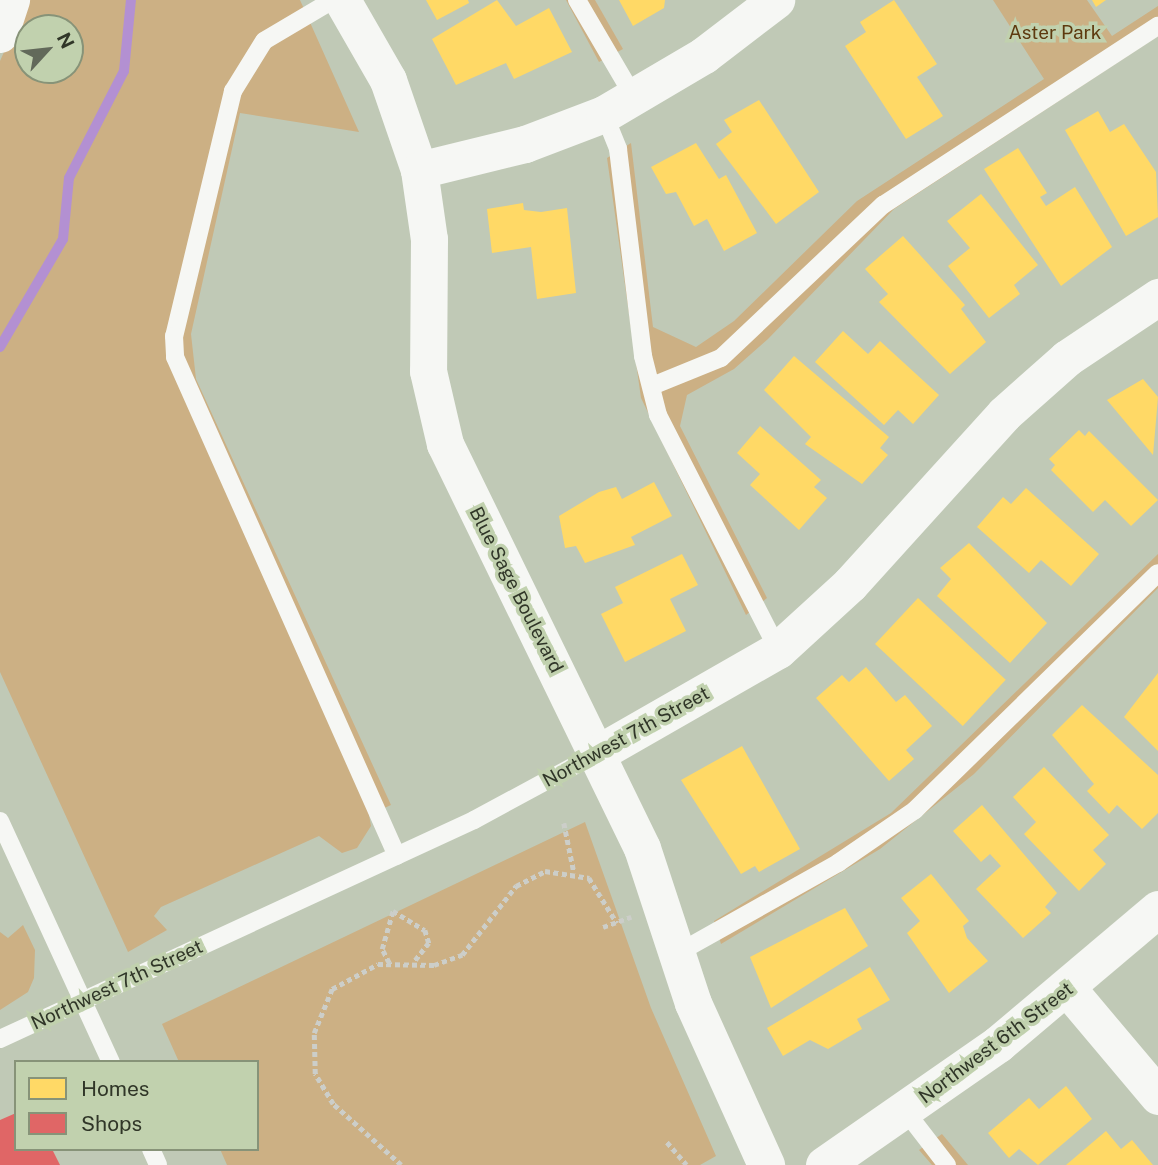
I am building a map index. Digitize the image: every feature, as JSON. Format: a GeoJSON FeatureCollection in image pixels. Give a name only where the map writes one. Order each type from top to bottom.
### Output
{"type":"FeatureCollection","features":[{"type":"Feature","properties":{"kind":"street"},"geometry":{"type":"LineString","coordinates":[[0,34],[11,0]]}},
{"type":"Feature","properties":{"kind":"street","name":"Blue Sage Boulevard"},"geometry":{"type":"LineString","coordinates":[[342,0],[388,80],[419,170],[436,418],[642,848],[676,954],[766,1165]]}},
{"type":"Feature","properties":{"kind":"street"},"geometry":{"type":"LineString","coordinates":[[419,170],[524,144],[619,106],[704,55],[775,0]]}},
{"type":"Feature","properties":{"kind":"street","name":"Northwest 7th Street"},"geometry":{"type":"LineString","coordinates":[[598,753],[778,650],[850,584],[1004,414],[1067,358],[1158,297]]}},
{"type":"Feature","properties":{"kind":"street","name":"Northwest 6th Street"},"geometry":{"type":"LineString","coordinates":[[824,1165],[906,1112],[1069,989],[1158,909]]}},
{"type":"Feature","properties":{"kind":"street"},"geometry":{"type":"LineString","coordinates":[[1069,989],[1158,1096]]}},
{"type":"Feature","properties":{"kind":"lane"},"geometry":{"type":"LineString","coordinates":[[334,0],[264,41],[233,91],[174,336],[175,357],[397,856]]}},
{"type":"Feature","properties":{"kind":"lane"},"geometry":{"type":"LineString","coordinates":[[577,0],[619,106],[618,149],[652,386],[673,445],[778,650]]}},
{"type":"Feature","properties":{"kind":"lane"},"geometry":{"type":"LineString","coordinates":[[652,386],[721,358],[883,205],[1158,26]]}},
{"type":"Feature","properties":{"kind":"lane"},"geometry":{"type":"LineString","coordinates":[[676,954],[838,863],[915,810],[1158,573]]}},
{"type":"Feature","properties":{"kind":"lane","name":"Northwest 7th Street"},"geometry":{"type":"LineString","coordinates":[[0,1039],[397,856],[598,753]]}},
{"type":"Feature","properties":{"kind":"lane"},"geometry":{"type":"LineString","coordinates":[[0,821],[110,1060]]}},
{"type":"Feature","properties":{"kind":"lane"},"geometry":{"type":"LineString","coordinates":[[906,1112],[947,1165]]}},
{"type":"Feature","properties":{"kind":"path"},"geometry":{"type":"LineString","coordinates":[[564,823],[574,872]]}},
{"type":"Feature","properties":{"kind":"path"},"geometry":{"type":"LineString","coordinates":[[401,1165],[333,1104],[315,1074],[312,1056],[321,1008],[332,989],[389,963],[434,965],[463,955],[516,886],[545,871],[574,872],[599,888],[617,923]]}},
{"type":"Feature","properties":{"kind":"path"},"geometry":{"type":"LineString","coordinates":[[389,963],[382,949],[393,911],[425,930],[429,943],[413,963]]}},
{"type":"Feature","properties":{"kind":"path"},"geometry":{"type":"LineString","coordinates":[[603,927],[632,916]]}},
{"type":"Feature","properties":{"kind":"path"},"geometry":{"type":"LineString","coordinates":[[667,1142],[687,1165]]}},
{"type":"Feature","properties":{"kind":"green space"},"geometry":{"type":"Polygon","coordinates":[[[27,0],[300,0],[359,132],[240,113],[191,334],[196,379],[391,805],[369,815],[371,826],[357,848],[342,853],[319,836],[161,907],[154,916],[167,930],[128,952],[0,672],[0,61],[14,29],[14,84],[84,84],[84,14],[21,14],[27,0]]]}},
{"type":"Feature","properties":{"kind":"green space"},"geometry":{"type":"Polygon","coordinates":[[[566,0],[595,0],[623,49],[599,62],[566,0]]]}},
{"type":"Feature","properties":{"kind":"green space","name":"Aster Park"},"geometry":{"type":"Polygon","coordinates":[[[993,0],[1087,0],[1112,36],[1158,6],[1158,36],[894,209],[768,339],[734,369],[687,395],[680,426],[767,598],[746,615],[641,398],[607,158],[631,143],[653,327],[696,347],[734,321],[857,201],[1044,79],[993,0]]]}},
{"type":"Feature","properties":{"kind":"green space"},"geometry":{"type":"Polygon","coordinates":[[[1158,554],[1158,588],[974,774],[880,849],[721,944],[714,921],[891,813],[1158,554]]]}},
{"type":"Feature","properties":{"kind":"green space"},"geometry":{"type":"Polygon","coordinates":[[[585,822],[651,1008],[716,1156],[700,1165],[227,1165],[221,1151],[259,1151],[259,1060],[178,1060],[162,1024],[585,822]]]}},
{"type":"Feature","properties":{"kind":"green space"},"geometry":{"type":"Polygon","coordinates":[[[23,925],[35,950],[34,978],[28,992],[0,1010],[0,932],[8,938],[23,925]]]}},
{"type":"Feature","properties":{"kind":"green space"},"geometry":{"type":"Polygon","coordinates":[[[942,1134],[968,1165],[932,1165],[919,1150],[942,1134]]]}},
{"type":"Feature","properties":{"kind":"building: Homes"},"geometry":{"type":"Polygon","coordinates":[[[426,0],[468,0],[469,3],[437,20],[426,0]]]}},
{"type":"Feature","properties":{"kind":"building: Homes"},"geometry":{"type":"Polygon","coordinates":[[[497,0],[516,26],[549,8],[572,52],[514,79],[506,63],[456,85],[432,39],[497,0]]]}},
{"type":"Feature","properties":{"kind":"building: Homes"},"geometry":{"type":"Polygon","coordinates":[[[619,0],[665,0],[664,8],[633,26],[619,0]]]}},
{"type":"Feature","properties":{"kind":"building: Homes"},"geometry":{"type":"Polygon","coordinates":[[[894,0],[937,64],[917,77],[943,116],[906,139],[845,46],[866,32],[860,22],[894,0]]]}},
{"type":"Feature","properties":{"kind":"building: Homes"},"geometry":{"type":"Polygon","coordinates":[[[1092,0],[1106,0],[1096,7],[1092,0]]]}},
{"type":"Feature","properties":{"kind":"building: Homes"},"geometry":{"type":"Polygon","coordinates":[[[759,100],[819,192],[776,224],[716,144],[732,132],[724,120],[759,100]]]}},
{"type":"Feature","properties":{"kind":"building: Homes"},"geometry":{"type":"Polygon","coordinates":[[[1098,111],[1110,132],[1124,124],[1156,172],[1158,217],[1126,236],[1065,130],[1098,111]]]}},
{"type":"Feature","properties":{"kind":"building: Homes"},"geometry":{"type":"Polygon","coordinates":[[[696,143],[719,179],[726,175],[757,233],[724,251],[707,219],[694,226],[676,192],[666,194],[651,167],[696,143]]]}},
{"type":"Feature","properties":{"kind":"building: Homes"},"geometry":{"type":"Polygon","coordinates":[[[1018,148],[1047,193],[1040,197],[1046,206],[1075,187],[1112,247],[1061,286],[984,169],[1018,148]]]}},
{"type":"Feature","properties":{"kind":"building: Homes"},"geometry":{"type":"Polygon","coordinates":[[[981,194],[1038,265],[1014,285],[1020,294],[989,318],[948,266],[970,248],[947,221],[981,194]]]}},
{"type":"Feature","properties":{"kind":"building: Homes"},"geometry":{"type":"Polygon","coordinates":[[[523,203],[524,210],[541,212],[567,208],[576,293],[537,299],[531,247],[492,253],[487,209],[523,203]]]}},
{"type":"Feature","properties":{"kind":"building: Homes"},"geometry":{"type":"Polygon","coordinates":[[[903,236],[965,305],[961,309],[986,342],[950,374],[879,302],[888,294],[865,269],[903,236]]]}},
{"type":"Feature","properties":{"kind":"building: Homes"},"geometry":{"type":"Polygon","coordinates":[[[843,331],[868,354],[880,341],[939,395],[913,424],[898,410],[884,425],[815,362],[843,331]]]}},
{"type":"Feature","properties":{"kind":"building: Homes"},"geometry":{"type":"Polygon","coordinates":[[[794,356],[889,437],[880,448],[888,455],[862,484],[805,444],[811,437],[764,390],[794,356]]]}},
{"type":"Feature","properties":{"kind":"building: Homes"},"geometry":{"type":"Polygon","coordinates":[[[1143,379],[1158,397],[1153,455],[1107,400],[1143,379]]]}},
{"type":"Feature","properties":{"kind":"building: Homes"},"geometry":{"type":"Polygon","coordinates":[[[760,426],[821,480],[814,487],[827,498],[799,530],[750,485],[760,474],[737,453],[760,426]]]}},
{"type":"Feature","properties":{"kind":"building: Homes"},"geometry":{"type":"Polygon","coordinates":[[[1079,430],[1085,436],[1089,431],[1158,500],[1131,526],[1105,500],[1093,512],[1051,470],[1055,465],[1049,459],[1079,430]]]}},
{"type":"Feature","properties":{"kind":"building: Homes"},"geometry":{"type":"Polygon","coordinates":[[[654,482],[672,516],[631,537],[635,545],[585,563],[576,546],[565,548],[559,516],[599,492],[616,487],[622,499],[654,482]]]}},
{"type":"Feature","properties":{"kind":"building: Homes"},"geometry":{"type":"Polygon","coordinates":[[[1026,488],[1099,554],[1071,586],[1041,560],[1029,573],[977,527],[1003,497],[1011,504],[1026,488]]]}},
{"type":"Feature","properties":{"kind":"building: Homes"},"geometry":{"type":"Polygon","coordinates":[[[969,543],[1047,623],[1010,663],[937,596],[951,579],[940,568],[969,543]]]}},
{"type":"Feature","properties":{"kind":"building: Homes"},"geometry":{"type":"Polygon","coordinates":[[[682,554],[698,585],[670,599],[686,631],[625,662],[601,614],[623,603],[615,587],[682,554]]]}},
{"type":"Feature","properties":{"kind":"building: Homes"},"geometry":{"type":"Polygon","coordinates":[[[918,598],[1006,680],[963,726],[875,644],[918,598]]]}},
{"type":"Feature","properties":{"kind":"building: Homes"},"geometry":{"type":"Polygon","coordinates":[[[866,667],[896,702],[905,695],[932,726],[906,750],[914,759],[889,781],[816,698],[842,675],[849,682],[866,667]]]}},
{"type":"Feature","properties":{"kind":"building: Homes"},"geometry":{"type":"Polygon","coordinates":[[[1158,673],[1158,751],[1124,717],[1158,673]]]}},
{"type":"Feature","properties":{"kind":"building: Homes"},"geometry":{"type":"Polygon","coordinates":[[[1082,705],[1158,775],[1158,813],[1142,829],[1117,805],[1109,814],[1087,791],[1094,784],[1052,735],[1082,705]]]}},
{"type":"Feature","properties":{"kind":"building: Homes"},"geometry":{"type":"Polygon","coordinates":[[[742,746],[800,849],[759,872],[755,866],[741,874],[681,780],[742,746]]]}},
{"type":"Feature","properties":{"kind":"building: Homes"},"geometry":{"type":"Polygon","coordinates":[[[1044,767],[1109,835],[1093,850],[1106,864],[1079,891],[1024,834],[1036,822],[1013,797],[1044,767]]]}},
{"type":"Feature","properties":{"kind":"building: Homes"},"geometry":{"type":"Polygon","coordinates":[[[982,805],[1057,893],[1045,907],[1051,913],[1023,938],[976,889],[1001,866],[990,854],[981,862],[953,831],[982,805]]]}},
{"type":"Feature","properties":{"kind":"building: Homes"},"geometry":{"type":"Polygon","coordinates":[[[931,874],[969,921],[963,926],[967,938],[988,961],[949,993],[907,933],[920,921],[901,898],[931,874]]]}},
{"type":"Feature","properties":{"kind":"building: Homes"},"geometry":{"type":"Polygon","coordinates":[[[845,908],[868,946],[771,1008],[750,957],[845,908]]]}},
{"type":"Feature","properties":{"kind":"building: Homes"},"geometry":{"type":"Polygon","coordinates":[[[870,967],[890,1000],[857,1019],[862,1029],[828,1049],[810,1040],[783,1056],[767,1028],[870,967]]]}},
{"type":"Feature","properties":{"kind":"building: Homes"},"geometry":{"type":"Polygon","coordinates":[[[1066,1086],[1092,1119],[1038,1165],[1019,1149],[1009,1158],[988,1133],[1029,1098],[1039,1109],[1066,1086]]]}},
{"type":"Feature","properties":{"kind":"building: Homes"},"geometry":{"type":"Polygon","coordinates":[[[1106,1131],[1121,1149],[1132,1140],[1153,1165],[1066,1165],[1106,1131]]]}},
{"type":"Feature","properties":{"kind":"building: Shops"},"geometry":{"type":"Polygon","coordinates":[[[14,1114],[14,1151],[53,1151],[60,1165],[0,1165],[0,1120],[14,1114]]]}},
{"type":"Feature","properties":{"kind":"waterway"},"geometry":{"type":"LineString","coordinates":[[0,347],[63,239],[69,178],[124,71],[131,0]]}}]}
